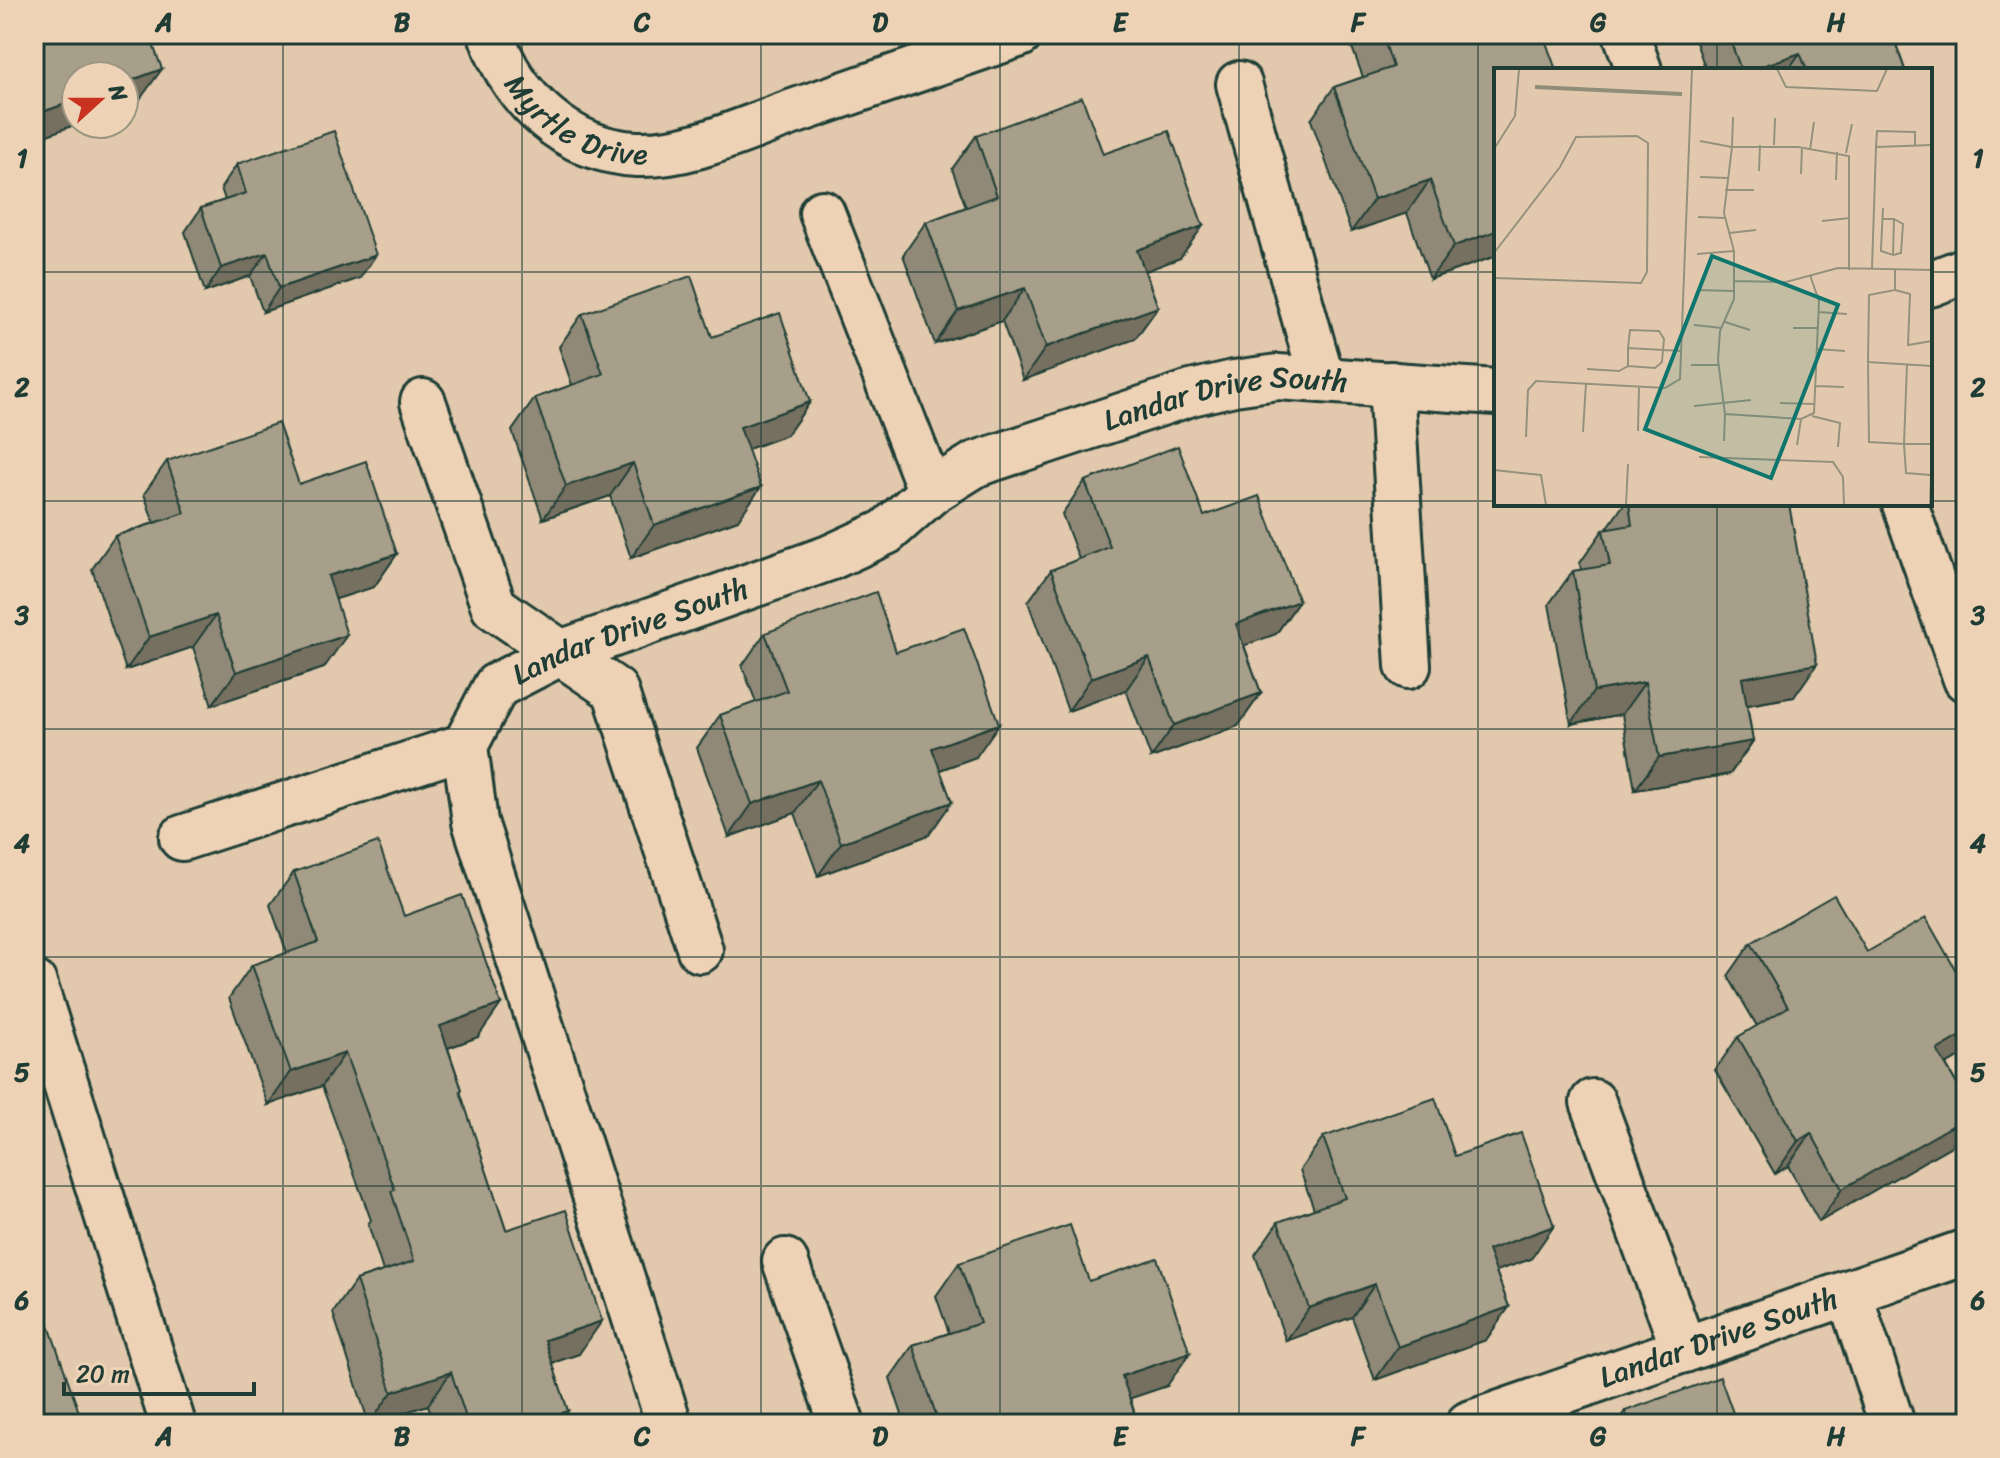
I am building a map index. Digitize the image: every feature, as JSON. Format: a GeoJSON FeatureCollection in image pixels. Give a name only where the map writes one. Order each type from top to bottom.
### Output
{"type":"FeatureCollection","features":[{"type":"Feature","properties":{"kind":"street","name":"Myrtle Drive"},"geometry":{"type":"LineString","coordinates":[[491,34],[515,87],[549,121],[590,145],[638,154],[696,145],[922,50],[1020,34]]}},
{"type":"Feature","properties":{"kind":"street"},"geometry":{"type":"LineString","coordinates":[[1626,34],[1638,68]]}},
{"type":"Feature","properties":{"kind":"street"},"geometry":{"type":"LineString","coordinates":[[1239,84],[1322,380]]}},
{"type":"Feature","properties":{"kind":"street"},"geometry":{"type":"LineString","coordinates":[[822,213],[931,492]]}},
{"type":"Feature","properties":{"kind":"street"},"geometry":{"type":"LineString","coordinates":[[1932,283],[1966,270]]}},
{"type":"Feature","properties":{"kind":"street","name":"Landar Drive South"},"geometry":{"type":"LineString","coordinates":[[465,746],[496,686],[560,653],[829,558],[886,532],[931,492],[976,464],[1191,393],[1278,377],[1494,392]]}},
{"type":"Feature","properties":{"kind":"street"},"geometry":{"type":"LineString","coordinates":[[1391,384],[1408,666]]}},
{"type":"Feature","properties":{"kind":"street"},"geometry":{"type":"LineString","coordinates":[[423,402],[494,607],[615,690],[700,950]]}},
{"type":"Feature","properties":{"kind":"street"},"geometry":{"type":"LineString","coordinates":[[1906,506],[1966,679]]}},
{"type":"Feature","properties":{"kind":"street"},"geometry":{"type":"LineString","coordinates":[[182,838],[465,746],[475,822],[669,1424]]}},
{"type":"Feature","properties":{"kind":"street"},"geometry":{"type":"LineString","coordinates":[[34,983],[173,1424]]}},
{"type":"Feature","properties":{"kind":"street"},"geometry":{"type":"LineString","coordinates":[[1593,1102],[1684,1350]]}},
{"type":"Feature","properties":{"kind":"street","name":"Landar Drive South"},"geometry":{"type":"LineString","coordinates":[[1472,1424],[1966,1252]]}},
{"type":"Feature","properties":{"kind":"street"},"geometry":{"type":"LineString","coordinates":[[785,1261],[842,1424]]}},
{"type":"Feature","properties":{"kind":"street"},"geometry":{"type":"LineString","coordinates":[[1849,1293],[1892,1424]]}},
{"type":"Feature","properties":{"kind":"building"},"geometry":{"type":"Polygon","coordinates":[[[34,34],[149,34],[162,69],[140,77],[140,60],[60,60],[60,106],[34,115],[34,34]]]}},
{"type":"Feature","properties":{"kind":"building"},"geometry":{"type":"Polygon","coordinates":[[[1382,34],[1481,34],[1482,38],[1493,34],[1543,34],[1555,68],[1494,68],[1494,232],[1454,246],[1430,180],[1374,199],[1334,87],[1393,67],[1382,34]]]}},
{"type":"Feature","properties":{"kind":"building"},"geometry":{"type":"Polygon","coordinates":[[[1728,34],[1892,34],[1904,68],[1806,68],[1800,53],[1757,68],[1740,68],[1728,34]]]}},
{"type":"Feature","properties":{"kind":"building"},"geometry":{"type":"Polygon","coordinates":[[[1082,97],[1103,154],[1169,131],[1203,226],[1137,250],[1158,307],[1046,347],[1025,288],[958,311],[926,222],[997,196],[976,136],[1082,97]]]}},
{"type":"Feature","properties":{"kind":"building"},"geometry":{"type":"Polygon","coordinates":[[[334,131],[376,255],[279,288],[267,253],[221,268],[201,208],[246,193],[237,164],[334,131]]]}},
{"type":"Feature","properties":{"kind":"building"},"geometry":{"type":"Polygon","coordinates":[[[691,276],[712,337],[780,313],[810,402],[740,427],[761,487],[654,525],[633,463],[566,486],[535,398],[603,374],[582,314],[691,276]]]}},
{"type":"Feature","properties":{"kind":"building"},"geometry":{"type":"Polygon","coordinates":[[[278,423],[299,484],[366,461],[397,554],[328,576],[347,635],[236,672],[216,615],[149,637],[115,536],[185,513],[167,461],[278,423]]]}},
{"type":"Feature","properties":{"kind":"building"},"geometry":{"type":"Polygon","coordinates":[[[1178,446],[1204,516],[1259,496],[1299,601],[1236,624],[1261,693],[1174,725],[1149,657],[1091,678],[1051,570],[1110,547],[1085,481],[1178,446]]]}},
{"type":"Feature","properties":{"kind":"building"},"geometry":{"type":"Polygon","coordinates":[[[1629,506],[1789,506],[1817,664],[1742,678],[1753,741],[1659,757],[1645,682],[1594,691],[1573,571],[1610,565],[1603,530],[1632,525],[1629,506]]]}},
{"type":"Feature","properties":{"kind":"building"},"geometry":{"type":"Polygon","coordinates":[[[876,592],[896,652],[964,628],[999,724],[932,748],[952,802],[841,843],[818,780],[752,804],[720,715],[787,691],[765,633],[876,592]]]}},
{"type":"Feature","properties":{"kind":"building"},"geometry":{"type":"Polygon","coordinates":[[[378,842],[404,916],[462,895],[501,1004],[440,1026],[460,1091],[506,1230],[566,1210],[602,1321],[545,1340],[568,1411],[529,1424],[468,1424],[451,1372],[392,1392],[356,1280],[414,1261],[391,1191],[395,1190],[345,1053],[291,1072],[252,965],[318,942],[294,872],[378,842]]]}},
{"type":"Feature","properties":{"kind":"building"},"geometry":{"type":"Polygon","coordinates":[[[1834,895],[1867,952],[1926,918],[1966,988],[1966,1033],[1937,1050],[1966,1100],[1966,1118],[1842,1189],[1811,1133],[1798,1141],[1738,1037],[1788,1007],[1751,943],[1834,895]]]}},
{"type":"Feature","properties":{"kind":"building"},"geometry":{"type":"Polygon","coordinates":[[[1435,1098],[1455,1156],[1521,1133],[1554,1226],[1488,1250],[1509,1307],[1398,1347],[1375,1284],[1309,1308],[1278,1222],[1345,1198],[1323,1137],[1435,1098]]]}},
{"type":"Feature","properties":{"kind":"building"},"geometry":{"type":"Polygon","coordinates":[[[1070,1225],[1089,1281],[1157,1258],[1190,1353],[1122,1376],[1138,1424],[1015,1424],[1012,1416],[989,1424],[939,1424],[913,1345],[980,1323],[959,1263],[1070,1225]]]}},
{"type":"Feature","properties":{"kind":"building"},"geometry":{"type":"Polygon","coordinates":[[[34,1282],[83,1424],[34,1424],[34,1282]]]}},
{"type":"Feature","properties":{"kind":"building"},"geometry":{"type":"Polygon","coordinates":[[[1720,1377],[1737,1424],[1630,1424],[1625,1411],[1720,1377]]]}}]}
